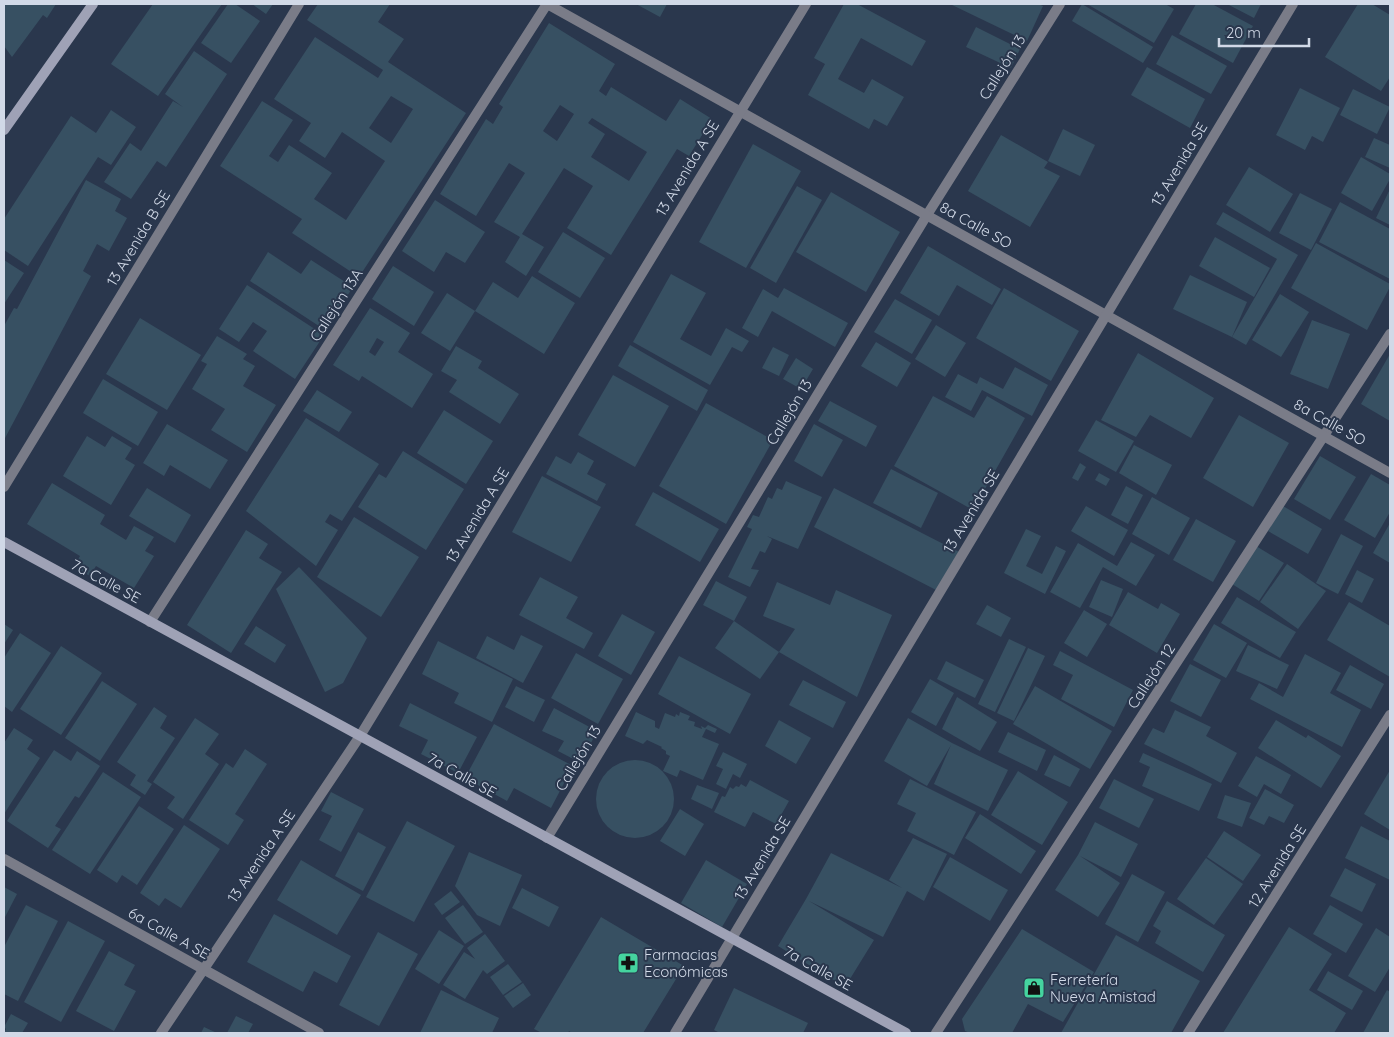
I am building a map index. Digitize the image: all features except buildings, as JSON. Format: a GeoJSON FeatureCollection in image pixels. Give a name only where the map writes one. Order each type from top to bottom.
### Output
{"type":"FeatureCollection","features":[{"type":"Feature","properties":{"kind":"main road"},"geometry":{"type":"LineString","coordinates":[[4,130],[93,4]]}},
{"type":"Feature","properties":{"kind":"main road","name":"7a Calle SE"},"geometry":{"type":"LineString","coordinates":[[4,542],[906,1033]]}},
{"type":"Feature","properties":{"kind":"street","name":"13 Avenida B SE"},"geometry":{"type":"LineString","coordinates":[[4,487],[299,4]]}},
{"type":"Feature","properties":{"kind":"street","name":"8a Calle SO"},"geometry":{"type":"LineString","coordinates":[[547,4],[1390,473]]}},
{"type":"Feature","properties":{"kind":"street","name":"Callejón 13A"},"geometry":{"type":"LineString","coordinates":[[150,622],[547,4]]}},
{"type":"Feature","properties":{"kind":"street","name":"13 Avenida A SE"},"geometry":{"type":"LineString","coordinates":[[161,1033],[360,736],[739,111],[806,4]]}},
{"type":"Feature","properties":{"kind":"street","name":"Callejón 13"},"geometry":{"type":"LineString","coordinates":[[547,838],[927,215],[1060,4]]}},
{"type":"Feature","properties":{"kind":"street","name":"13 Avenida SE"},"geometry":{"type":"LineString","coordinates":[[675,1033],[1293,4]]}},
{"type":"Feature","properties":{"kind":"street","name":"Callejón 12"},"geometry":{"type":"LineString","coordinates":[[936,1033],[1390,334]]}},
{"type":"Feature","properties":{"kind":"street","name":"12 Avenida SE"},"geometry":{"type":"LineString","coordinates":[[1188,1033],[1390,715]]}},
{"type":"Feature","properties":{"kind":"street","name":"6a Calle A SE"},"geometry":{"type":"LineString","coordinates":[[4,858],[319,1033]]}},
{"type":"Feature","properties":{"kind":"place","name":"Farmacias Económicas"},"geometry":{"type":"Point","coordinates":[628,963]}},
{"type":"Feature","properties":{"kind":"place","name":"Ferretería Nueva Amistad"},"geometry":{"type":"Point","coordinates":[1034,988]}}]}
